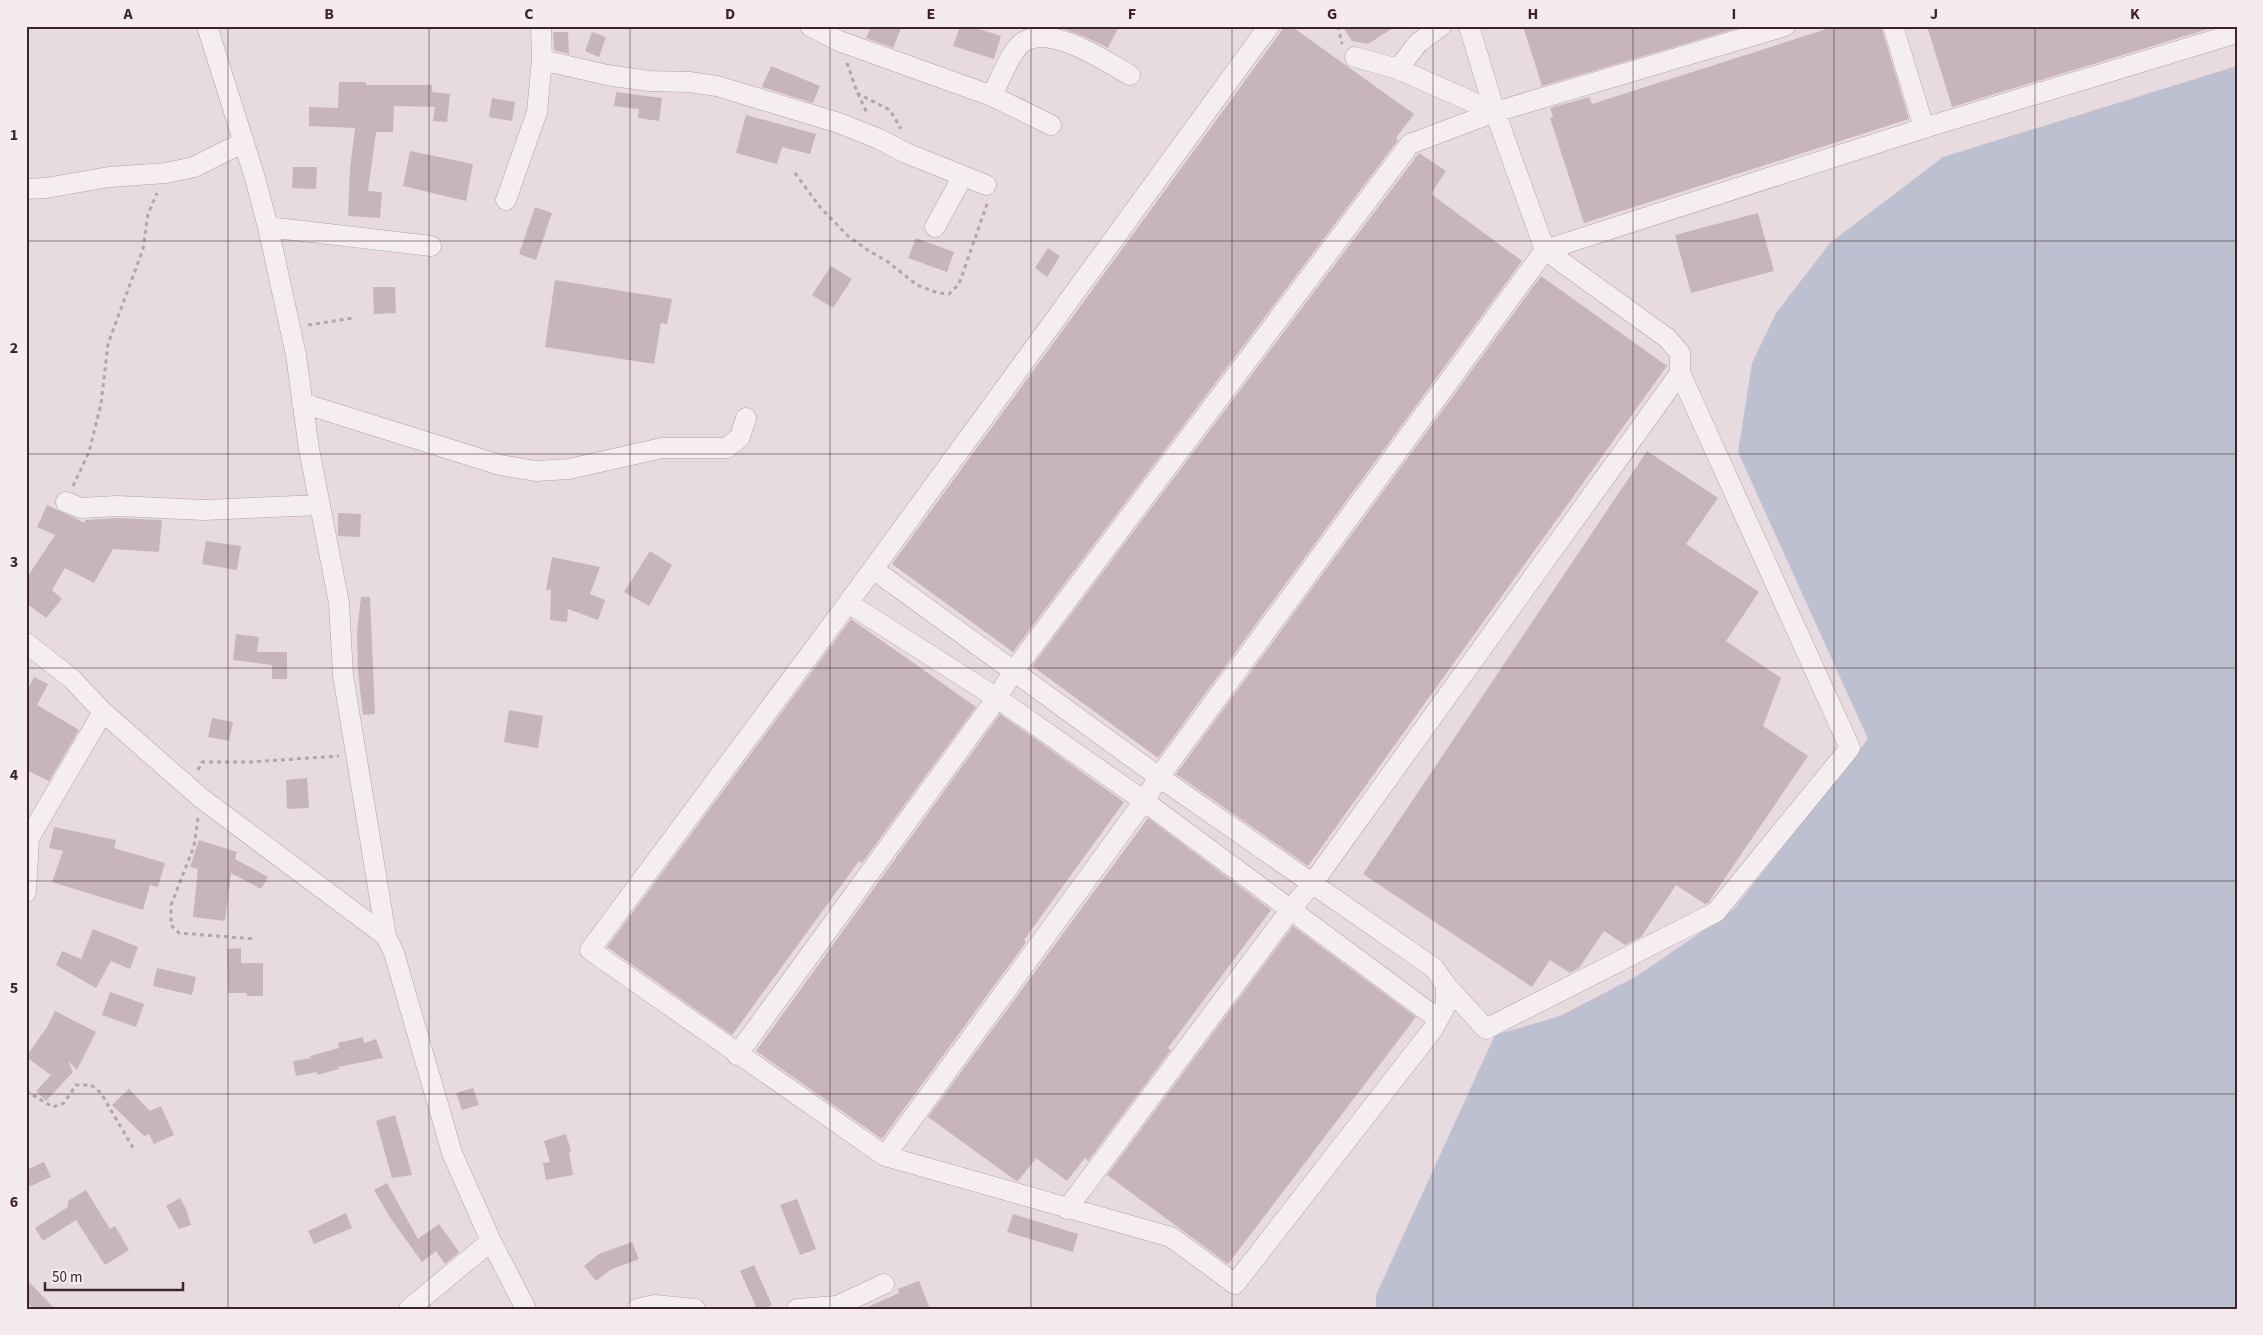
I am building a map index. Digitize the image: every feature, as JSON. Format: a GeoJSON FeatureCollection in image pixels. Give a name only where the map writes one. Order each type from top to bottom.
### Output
{"type":"FeatureCollection","features":[{"type":"Feature","properties":{"kind":"street"},"geometry":{"type":"LineString","coordinates":[[207,26],[244,142],[268,227],[290,327],[339,604],[343,675],[386,936],[394,953],[452,1153],[491,1242],[526,1309]]}},
{"type":"Feature","properties":{"kind":"street"},"geometry":{"type":"LineString","coordinates":[[506,200],[537,112],[542,60],[541,26]]}},
{"type":"Feature","properties":{"kind":"street"},"geometry":{"type":"LineString","coordinates":[[810,26],[839,41],[992,96],[1051,125]]}},
{"type":"Feature","properties":{"kind":"street"},"geometry":{"type":"LineString","coordinates":[[1269,26],[848,604],[590,950],[737,1055],[885,1156],[1066,1209],[1171,1237],[1235,1284],[1433,1029],[1446,1005],[1446,985]]}},
{"type":"Feature","properties":{"kind":"street"},"geometry":{"type":"LineString","coordinates":[[1398,69],[1418,42],[1441,26]]}},
{"type":"Feature","properties":{"kind":"street"},"geometry":{"type":"LineString","coordinates":[[873,569],[1159,777],[1434,968],[1446,985],[1486,1029],[1716,912],[1850,748],[1680,373],[1680,353],[1667,338],[1545,250],[1495,112],[1469,26]]}},
{"type":"Feature","properties":{"kind":"street"},"geometry":{"type":"LineString","coordinates":[[737,1055],[997,698],[1013,672],[1410,144],[1495,112],[1785,26]]}},
{"type":"Feature","properties":{"kind":"street"},"geometry":{"type":"LineString","coordinates":[[1893,26],[1924,128]]}},
{"type":"Feature","properties":{"kind":"street"},"geometry":{"type":"LineString","coordinates":[[885,1156],[1144,801],[1159,777],[1545,250],[1924,128],[2237,33]]}},
{"type":"Feature","properties":{"kind":"street"},"geometry":{"type":"LineString","coordinates":[[992,96],[1013,55],[1022,43],[1034,38],[1047,37],[1066,42],[1130,75]]}},
{"type":"Feature","properties":{"kind":"street"},"geometry":{"type":"LineString","coordinates":[[1355,56],[1398,69],[1495,112]]}},
{"type":"Feature","properties":{"kind":"street"},"geometry":{"type":"LineString","coordinates":[[542,60],[616,77],[717,86],[839,123],[879,139],[906,153],[986,185]]}},
{"type":"Feature","properties":{"kind":"street"},"geometry":{"type":"LineString","coordinates":[[26,189],[46,188],[109,177],[166,173],[194,166],[244,142]]}},
{"type":"Feature","properties":{"kind":"street"},"geometry":{"type":"LineString","coordinates":[[935,227],[963,176]]}},
{"type":"Feature","properties":{"kind":"street"},"geometry":{"type":"LineString","coordinates":[[268,227],[431,246]]}},
{"type":"Feature","properties":{"kind":"street"},"geometry":{"type":"LineString","coordinates":[[1066,1209],[1291,909],[1312,884],[1680,373]]}},
{"type":"Feature","properties":{"kind":"street"},"geometry":{"type":"LineString","coordinates":[[302,403],[500,465],[536,471],[569,469],[662,448],[727,448],[740,437],[746,418]]}},
{"type":"Feature","properties":{"kind":"street"},"geometry":{"type":"LineString","coordinates":[[66,502],[81,508],[117,506],[204,510],[320,505]]}},
{"type":"Feature","properties":{"kind":"street"},"geometry":{"type":"LineString","coordinates":[[848,604],[997,698],[1144,801],[1438,1019]]}},
{"type":"Feature","properties":{"kind":"street"},"geometry":{"type":"LineString","coordinates":[[26,643],[71,678],[103,712],[201,798],[386,936]]}},
{"type":"Feature","properties":{"kind":"street"},"geometry":{"type":"LineString","coordinates":[[26,892],[29,838],[103,712]]}},
{"type":"Feature","properties":{"kind":"street"},"geometry":{"type":"LineString","coordinates":[[409,1309],[491,1242]]}},
{"type":"Feature","properties":{"kind":"street"},"geometry":{"type":"LineString","coordinates":[[797,1309],[837,1306],[884,1284]]}},
{"type":"Feature","properties":{"kind":"street"},"geometry":{"type":"LineString","coordinates":[[637,1309],[654,1306],[695,1309]]}},
{"type":"Feature","properties":{"kind":"path"},"geometry":{"type":"LineString","coordinates":[[839,41],[857,92],[879,139]]}},
{"type":"Feature","properties":{"kind":"path"},"geometry":{"type":"LineString","coordinates":[[857,92],[890,110],[902,130],[906,153]]}},
{"type":"Feature","properties":{"kind":"path"},"geometry":{"type":"LineString","coordinates":[[66,502],[89,452],[101,404],[108,344],[143,249],[148,214],[166,173]]}},
{"type":"Feature","properties":{"kind":"path"},"geometry":{"type":"LineString","coordinates":[[795,173],[820,207],[848,236],[917,285],[938,293],[949,294],[958,284],[990,194],[990,189],[986,185]]}},
{"type":"Feature","properties":{"kind":"path"},"geometry":{"type":"LineString","coordinates":[[290,327],[353,318]]}},
{"type":"Feature","properties":{"kind":"path"},"geometry":{"type":"LineString","coordinates":[[26,1091],[53,1107],[64,1102],[76,1086],[91,1086],[102,1093],[133,1148]]}},
{"type":"Feature","properties":{"kind":"shaded area"},"geometry":{"type":"Polygon","coordinates":[[[2237,66],[2237,1309],[1376,1309],[1376,1295],[1495,1035],[1560,1016],[1637,976],[1733,910],[1868,739],[1738,452],[1752,363],[1776,313],[1830,243],[1943,157],[2237,66]]]}},
{"type":"Feature","properties":{"kind":"building"},"geometry":{"type":"Polygon","coordinates":[[[871,26],[902,26],[893,48],[866,38],[871,26]]]}},
{"type":"Feature","properties":{"kind":"building"},"geometry":{"type":"Polygon","coordinates":[[[960,26],[970,26],[1001,36],[994,59],[953,46],[960,26]]]}},
{"type":"Feature","properties":{"kind":"building"},"geometry":{"type":"Polygon","coordinates":[[[1056,26],[1119,26],[1108,48],[1056,26]]]}},
{"type":"Feature","properties":{"kind":"building"},"geometry":{"type":"Polygon","coordinates":[[[1285,26],[1291,26],[1414,114],[1396,138],[1398,140],[1013,652],[892,564],[1285,26]]]}},
{"type":"Feature","properties":{"kind":"building"},"geometry":{"type":"Polygon","coordinates":[[[1342,26],[1396,26],[1368,44],[1352,41],[1342,26]]]}},
{"type":"Feature","properties":{"kind":"building"},"geometry":{"type":"Polygon","coordinates":[[[1523,26],[1734,26],[1735,29],[1542,86],[1523,26]]]}},
{"type":"Feature","properties":{"kind":"building"},"geometry":{"type":"Polygon","coordinates":[[[1836,26],[1881,26],[1909,119],[1584,223],[1550,118],[1553,117],[1550,108],[1589,97],[1592,104],[1836,26]]]}},
{"type":"Feature","properties":{"kind":"building"},"geometry":{"type":"Polygon","coordinates":[[[1927,26],[2218,26],[1952,107],[1927,26]]]}},
{"type":"Feature","properties":{"kind":"building"},"geometry":{"type":"Polygon","coordinates":[[[553,32],[568,32],[569,54],[554,50],[553,32]]]}},
{"type":"Feature","properties":{"kind":"building"},"geometry":{"type":"Polygon","coordinates":[[[592,32],[606,37],[599,57],[585,51],[592,32]]]}},
{"type":"Feature","properties":{"kind":"building"},"geometry":{"type":"Polygon","coordinates":[[[771,66],[820,86],[813,103],[762,87],[771,66]]]}},
{"type":"Feature","properties":{"kind":"building"},"geometry":{"type":"Polygon","coordinates":[[[339,82],[366,82],[366,85],[432,85],[432,92],[450,94],[447,122],[433,121],[435,107],[394,106],[393,132],[376,132],[368,191],[382,192],[380,218],[348,216],[350,169],[355,128],[309,126],[309,107],[338,108],[339,82]]]}},
{"type":"Feature","properties":{"kind":"building"},"geometry":{"type":"Polygon","coordinates":[[[616,92],[662,98],[659,121],[638,118],[639,109],[614,106],[616,92]]]}},
{"type":"Feature","properties":{"kind":"building"},"geometry":{"type":"Polygon","coordinates":[[[492,98],[515,102],[512,121],[489,117],[492,98]]]}},
{"type":"Feature","properties":{"kind":"building"},"geometry":{"type":"Polygon","coordinates":[[[746,115],[816,134],[810,154],[782,147],[777,164],[736,153],[746,115]]]}},
{"type":"Feature","properties":{"kind":"building"},"geometry":{"type":"Polygon","coordinates":[[[410,151],[473,164],[466,201],[403,186],[410,151]]]}},
{"type":"Feature","properties":{"kind":"building"},"geometry":{"type":"Polygon","coordinates":[[[1419,153],[1446,171],[1431,194],[1522,261],[1158,758],[1032,666],[1419,153]]]}},
{"type":"Feature","properties":{"kind":"building"},"geometry":{"type":"Polygon","coordinates":[[[293,167],[317,167],[316,189],[292,188],[293,167]]]}},
{"type":"Feature","properties":{"kind":"building"},"geometry":{"type":"Polygon","coordinates":[[[535,207],[552,213],[536,260],[519,254],[535,207]]]}},
{"type":"Feature","properties":{"kind":"building"},"geometry":{"type":"Polygon","coordinates":[[[1758,213],[1774,271],[1691,293],[1675,235],[1758,213]]]}},
{"type":"Feature","properties":{"kind":"building"},"geometry":{"type":"Polygon","coordinates":[[[916,238],[954,252],[947,272],[908,258],[916,238]]]}},
{"type":"Feature","properties":{"kind":"building"},"geometry":{"type":"Polygon","coordinates":[[[1048,248],[1060,256],[1047,277],[1035,268],[1048,248]]]}},
{"type":"Feature","properties":{"kind":"building"},"geometry":{"type":"Polygon","coordinates":[[[831,266],[852,279],[833,308],[812,295],[831,266]]]}},
{"type":"Feature","properties":{"kind":"building"},"geometry":{"type":"Polygon","coordinates":[[[1541,276],[1667,366],[1308,866],[1176,774],[1541,276]]]}},
{"type":"Feature","properties":{"kind":"building"},"geometry":{"type":"Polygon","coordinates":[[[555,280],[672,299],[667,324],[661,323],[654,364],[545,347],[555,280]]]}},
{"type":"Feature","properties":{"kind":"building"},"geometry":{"type":"Polygon","coordinates":[[[373,287],[395,287],[396,313],[374,314],[373,287]]]}},
{"type":"Feature","properties":{"kind":"building"},"geometry":{"type":"Polygon","coordinates":[[[1647,451],[1718,498],[1686,544],[1759,592],[1726,641],[1781,678],[1763,726],[1808,756],[1708,903],[1705,904],[1676,885],[1641,937],[1625,945],[1604,931],[1579,968],[1570,973],[1550,960],[1532,987],[1363,874],[1647,451]]]}},
{"type":"Feature","properties":{"kind":"building"},"geometry":{"type":"Polygon","coordinates":[[[47,505],[85,523],[85,520],[117,518],[162,520],[159,552],[113,549],[94,583],[65,568],[52,590],[62,599],[46,618],[26,603],[26,579],[55,535],[37,527],[47,505]]]}},
{"type":"Feature","properties":{"kind":"building"},"geometry":{"type":"Polygon","coordinates":[[[338,513],[361,514],[360,537],[338,536],[338,513]]]}},
{"type":"Feature","properties":{"kind":"building"},"geometry":{"type":"Polygon","coordinates":[[[206,541],[241,546],[237,570],[202,564],[206,541]]]}},
{"type":"Feature","properties":{"kind":"building"},"geometry":{"type":"Polygon","coordinates":[[[650,551],[672,565],[649,606],[624,592],[650,551]]]}},
{"type":"Feature","properties":{"kind":"building"},"geometry":{"type":"Polygon","coordinates":[[[552,557],[600,567],[590,594],[605,600],[598,620],[568,609],[567,622],[550,620],[551,590],[546,590],[552,557]]]}},
{"type":"Feature","properties":{"kind":"building"},"geometry":{"type":"Polygon","coordinates":[[[361,597],[370,597],[375,714],[363,715],[358,672],[357,633],[361,597]]]}},
{"type":"Feature","properties":{"kind":"building"},"geometry":{"type":"Polygon","coordinates":[[[851,619],[976,707],[862,863],[859,861],[732,1035],[607,947],[851,619]]]}},
{"type":"Feature","properties":{"kind":"building"},"geometry":{"type":"Polygon","coordinates":[[[236,634],[259,637],[257,652],[287,652],[287,679],[272,679],[272,665],[233,660],[236,634]]]}},
{"type":"Feature","properties":{"kind":"building"},"geometry":{"type":"Polygon","coordinates":[[[34,677],[48,684],[37,705],[79,730],[49,781],[26,770],[26,692],[34,677]]]}},
{"type":"Feature","properties":{"kind":"building"},"geometry":{"type":"Polygon","coordinates":[[[509,710],[543,716],[538,748],[504,742],[509,710]]]}},
{"type":"Feature","properties":{"kind":"building"},"geometry":{"type":"Polygon","coordinates":[[[1000,714],[1124,802],[1024,940],[1026,942],[882,1139],[756,1051],[1000,714]]]}},
{"type":"Feature","properties":{"kind":"building"},"geometry":{"type":"Polygon","coordinates":[[[212,718],[233,722],[229,741],[208,737],[212,718]]]}},
{"type":"Feature","properties":{"kind":"building"},"geometry":{"type":"Polygon","coordinates":[[[307,778],[309,808],[287,809],[286,780],[307,778]]]}},
{"type":"Feature","properties":{"kind":"building"},"geometry":{"type":"Polygon","coordinates":[[[1148,818],[1271,910],[1168,1048],[1171,1050],[1088,1161],[1085,1158],[1067,1181],[1036,1158],[1018,1181],[1015,1180],[928,1117],[1148,818]]]}},
{"type":"Feature","properties":{"kind":"building"},"geometry":{"type":"Polygon","coordinates":[[[54,827],[116,840],[114,848],[165,863],[158,887],[150,885],[143,910],[52,882],[63,851],[49,848],[54,827]]]}},
{"type":"Feature","properties":{"kind":"building"},"geometry":{"type":"Polygon","coordinates":[[[199,840],[237,852],[235,859],[268,877],[261,889],[231,873],[225,921],[193,917],[198,869],[190,867],[199,840]]]}},
{"type":"Feature","properties":{"kind":"building"},"geometry":{"type":"Polygon","coordinates":[[[1293,926],[1416,1017],[1228,1264],[1107,1175],[1293,926]]]}},
{"type":"Feature","properties":{"kind":"building"},"geometry":{"type":"Polygon","coordinates":[[[93,929],[138,947],[130,969],[111,961],[96,988],[56,965],[62,951],[81,959],[93,929]]]}},
{"type":"Feature","properties":{"kind":"building"},"geometry":{"type":"Polygon","coordinates":[[[241,948],[241,963],[263,963],[263,996],[247,996],[247,993],[228,993],[227,949],[241,948]]]}},
{"type":"Feature","properties":{"kind":"building"},"geometry":{"type":"Polygon","coordinates":[[[157,968],[196,977],[192,995],[153,986],[157,968]]]}},
{"type":"Feature","properties":{"kind":"building"},"geometry":{"type":"Polygon","coordinates":[[[110,992],[144,1004],[136,1027],[102,1015],[110,992]]]}},
{"type":"Feature","properties":{"kind":"building"},"geometry":{"type":"Polygon","coordinates":[[[55,1011],[96,1032],[77,1070],[68,1061],[73,1072],[46,1101],[36,1091],[51,1075],[26,1057],[47,1027],[55,1011]]]}},
{"type":"Feature","properties":{"kind":"building"},"geometry":{"type":"Polygon","coordinates":[[[363,1037],[364,1043],[376,1039],[383,1058],[338,1067],[339,1069],[317,1075],[317,1072],[296,1076],[293,1061],[311,1058],[310,1056],[339,1048],[338,1043],[363,1037]]]}},
{"type":"Feature","properties":{"kind":"building"},"geometry":{"type":"Polygon","coordinates":[[[473,1088],[479,1105],[462,1110],[456,1093],[473,1088]]]}},
{"type":"Feature","properties":{"kind":"building"},"geometry":{"type":"Polygon","coordinates":[[[129,1089],[150,1111],[161,1106],[174,1135],[154,1144],[149,1134],[144,1136],[112,1105],[129,1089]]]}},
{"type":"Feature","properties":{"kind":"building"},"geometry":{"type":"Polygon","coordinates":[[[395,1115],[412,1175],[392,1178],[376,1121],[395,1115]]]}},
{"type":"Feature","properties":{"kind":"building"},"geometry":{"type":"Polygon","coordinates":[[[566,1134],[571,1151],[569,1152],[573,1175],[546,1180],[543,1163],[550,1162],[544,1141],[566,1134]]]}},
{"type":"Feature","properties":{"kind":"building"},"geometry":{"type":"Polygon","coordinates":[[[44,1162],[51,1177],[26,1188],[26,1170],[44,1162]]]}},
{"type":"Feature","properties":{"kind":"building"},"geometry":{"type":"Polygon","coordinates":[[[387,1183],[418,1239],[439,1224],[459,1252],[445,1264],[436,1251],[422,1262],[391,1219],[374,1190],[387,1183]]]}},
{"type":"Feature","properties":{"kind":"building"},"geometry":{"type":"Polygon","coordinates":[[[86,1190],[110,1229],[115,1226],[129,1250],[105,1265],[76,1220],[43,1241],[35,1228],[68,1207],[68,1201],[86,1190]]]}},
{"type":"Feature","properties":{"kind":"building"},"geometry":{"type":"Polygon","coordinates":[[[180,1198],[191,1225],[179,1229],[166,1206],[180,1198]]]}},
{"type":"Feature","properties":{"kind":"building"},"geometry":{"type":"Polygon","coordinates":[[[797,1199],[816,1249],[800,1255],[780,1205],[797,1199]]]}},
{"type":"Feature","properties":{"kind":"building"},"geometry":{"type":"Polygon","coordinates":[[[346,1213],[352,1228],[314,1244],[308,1231],[346,1213]]]}},
{"type":"Feature","properties":{"kind":"building"},"geometry":{"type":"Polygon","coordinates":[[[1013,1214],[1078,1234],[1073,1252],[1007,1232],[1013,1214]]]}},
{"type":"Feature","properties":{"kind":"building"},"geometry":{"type":"Polygon","coordinates":[[[632,1242],[639,1259],[610,1270],[596,1281],[584,1266],[599,1254],[632,1242]]]}},
{"type":"Feature","properties":{"kind":"building"},"geometry":{"type":"Polygon","coordinates":[[[754,1265],[772,1305],[763,1309],[757,1309],[740,1271],[754,1265]]]}},
{"type":"Feature","properties":{"kind":"building"},"geometry":{"type":"Polygon","coordinates":[[[26,1279],[55,1309],[33,1309],[26,1302],[26,1279]]]}},
{"type":"Feature","properties":{"kind":"building"},"geometry":{"type":"Polygon","coordinates":[[[919,1281],[930,1309],[863,1309],[899,1293],[898,1289],[919,1281]]]}}]}
